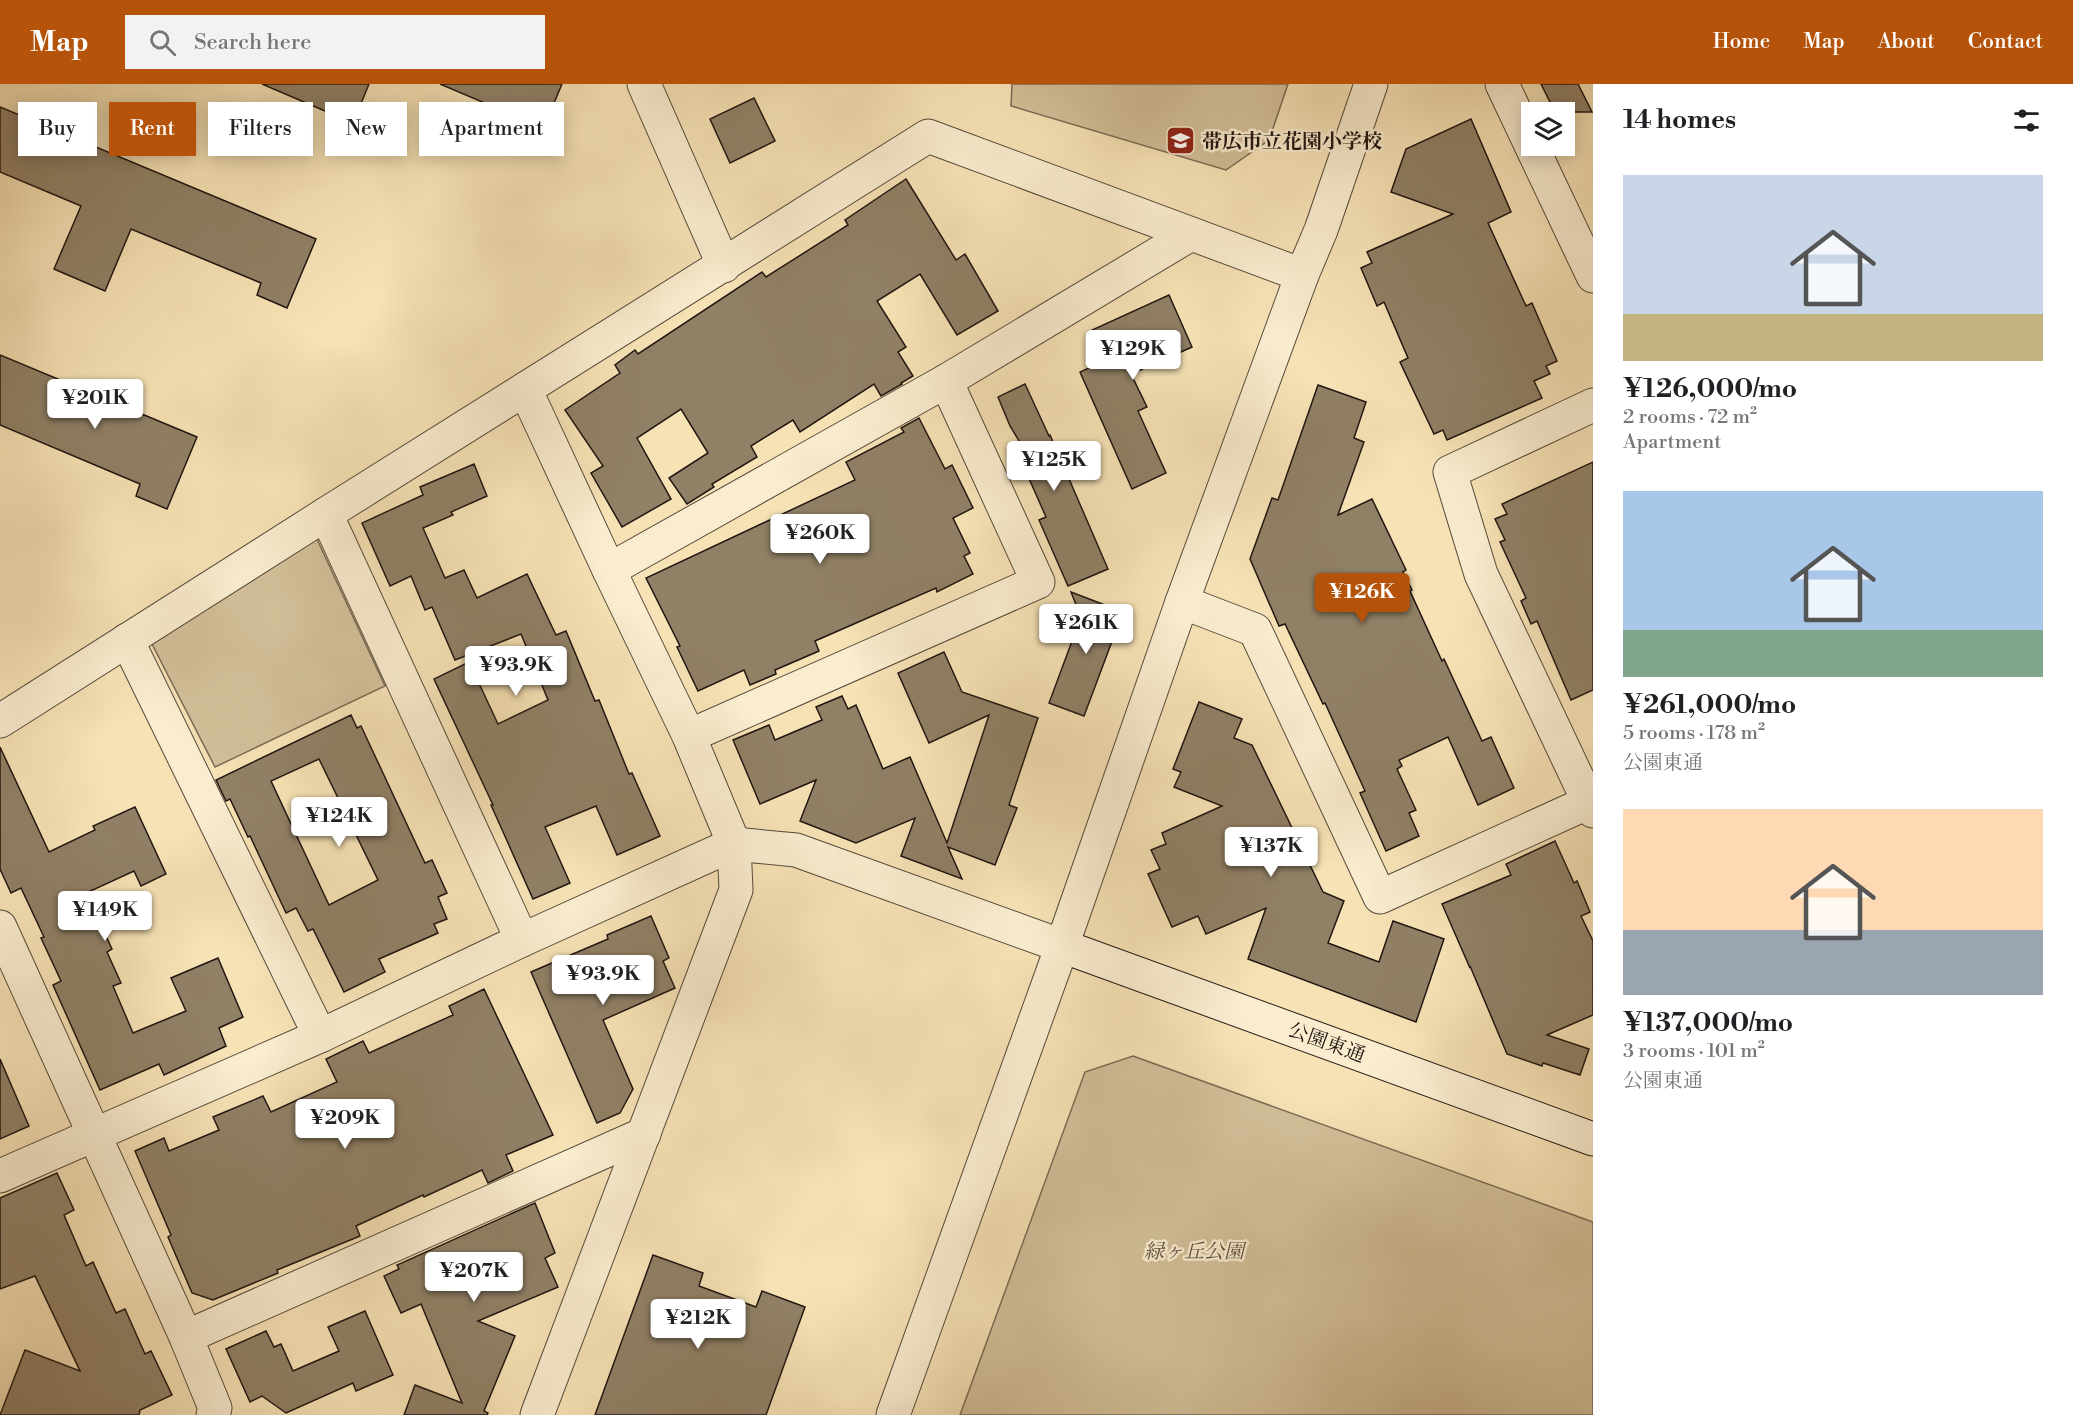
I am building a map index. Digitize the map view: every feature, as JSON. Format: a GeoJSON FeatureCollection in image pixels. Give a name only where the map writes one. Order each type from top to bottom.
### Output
{"type":"FeatureCollection","features":[{"type":"Feature","properties":{"kind":"street"},"geometry":{"type":"LineString","coordinates":[[644,84],[724,266]]}},
{"type":"Feature","properties":{"kind":"street"},"geometry":{"type":"LineString","coordinates":[[893,1415],[1062,946],[1182,602],[1320,230],[1371,84]]}},
{"type":"Feature","properties":{"kind":"street"},"geometry":{"type":"LineString","coordinates":[[1502,84],[1593,276]]}},
{"type":"Feature","properties":{"kind":"street"},"geometry":{"type":"LineString","coordinates":[[0,721],[928,136],[1302,275]]}},
{"type":"Feature","properties":{"kind":"street"},"geometry":{"type":"LineString","coordinates":[[609,570],[946,381],[1191,234]]}},
{"type":"Feature","properties":{"kind":"street"},"geometry":{"type":"LineString","coordinates":[[689,736],[1038,582],[946,381]]}},
{"type":"Feature","properties":{"kind":"street"},"geometry":{"type":"LineString","coordinates":[[525,388],[689,736],[734,844],[736,890],[537,1415]]}},
{"type":"Feature","properties":{"kind":"street"},"geometry":{"type":"LineString","coordinates":[[1182,602],[1255,630],[1380,897],[1591,807],[1481,574],[1450,472],[1593,405]]}},
{"type":"Feature","properties":{"kind":"street"},"geometry":{"type":"LineString","coordinates":[[326,514],[522,940]]}},
{"type":"Feature","properties":{"kind":"street"},"geometry":{"type":"LineString","coordinates":[[127,640],[320,1036]]}},
{"type":"Feature","properties":{"kind":"street"},"geometry":{"type":"LineString","coordinates":[[0,1176],[320,1036],[522,940],[734,844]]}},
{"type":"Feature","properties":{"kind":"street","name":"公園東通"},"geometry":{"type":"LineString","coordinates":[[734,844],[796,850],[1593,1139]]}},
{"type":"Feature","properties":{"kind":"street"},"geometry":{"type":"LineString","coordinates":[[0,927],[186,1337],[215,1408],[213,1415]]}},
{"type":"Feature","properties":{"kind":"street"},"geometry":{"type":"LineString","coordinates":[[186,1337],[644,1134]]}},
{"type":"Feature","properties":{"kind":"green space"},"geometry":{"type":"Polygon","coordinates":[[[1012,84],[1288,84],[1269,140],[1226,170],[1011,106],[1012,84]]]}},
{"type":"Feature","properties":{"kind":"green space"},"geometry":{"type":"Polygon","coordinates":[[[316,537],[385,686],[215,767],[152,644],[316,537]]]}},
{"type":"Feature","properties":{"kind":"green space","name":"緑ヶ丘公園"},"geometry":{"type":"Polygon","coordinates":[[[1133,1056],[1593,1222],[1593,1415],[960,1415],[1085,1072],[1133,1056]]]}},
{"type":"Feature","properties":{"kind":"building"},"geometry":{"type":"Polygon","coordinates":[[[262,84],[369,84],[362,102],[325,102],[325,111],[313,106],[313,102],[304,102],[262,84]]]}},
{"type":"Feature","properties":{"kind":"building"},"geometry":{"type":"Polygon","coordinates":[[[440,84],[562,84],[554,102],[482,102],[440,84]]]}},
{"type":"Feature","properties":{"kind":"building"},"geometry":{"type":"Polygon","coordinates":[[[1541,84],[1578,84],[1592,112],[1575,112],[1575,102],[1550,102],[1541,84]]]}},
{"type":"Feature","properties":{"kind":"building"},"geometry":{"type":"Polygon","coordinates":[[[754,98],[775,141],[730,163],[710,119],[754,98]]]}},
{"type":"Feature","properties":{"kind":"building"},"geometry":{"type":"Polygon","coordinates":[[[0,107],[18,115],[18,156],[97,156],[97,148],[109,153],[109,156],[117,156],[316,239],[287,308],[257,295],[261,283],[131,229],[105,291],[54,269],[81,206],[0,172],[0,107]]]}},
{"type":"Feature","properties":{"kind":"building"},"geometry":{"type":"Polygon","coordinates":[[[1471,119],[1511,212],[1488,223],[1526,306],[1532,303],[1557,361],[1546,366],[1550,374],[1534,381],[1542,398],[1447,440],[1443,430],[1434,434],[1400,362],[1408,358],[1384,302],[1377,306],[1361,268],[1372,263],[1367,252],[1453,214],[1391,192],[1406,149],[1471,119]]]}},
{"type":"Feature","properties":{"kind":"building"},"geometry":{"type":"Polygon","coordinates":[[[906,179],[956,260],[965,254],[998,311],[957,335],[920,274],[877,301],[906,347],[898,352],[913,376],[881,396],[874,384],[800,432],[793,420],[751,446],[757,457],[712,484],[714,487],[687,504],[669,478],[708,453],[681,409],[637,438],[671,499],[622,527],[591,473],[603,466],[565,410],[620,373],[615,365],[635,350],[638,354],[762,272],[766,277],[848,225],[845,220],[906,179]]]}},
{"type":"Feature","properties":{"kind":"building"},"geometry":{"type":"Polygon","coordinates":[[[1169,295],[1192,347],[1131,374],[1147,407],[1138,411],[1166,473],[1132,489],[1080,372],[1106,360],[1092,330],[1169,295]]]}},
{"type":"Feature","properties":{"kind":"building"},"geometry":{"type":"Polygon","coordinates":[[[0,355],[197,437],[167,509],[136,496],[140,484],[0,425],[0,355]]]}},
{"type":"Feature","properties":{"kind":"building"},"geometry":{"type":"Polygon","coordinates":[[[1025,384],[1050,435],[1108,569],[1068,586],[1039,520],[1046,517],[1027,474],[1036,469],[1010,426],[998,397],[1025,384]]]}},
{"type":"Feature","properties":{"kind":"building"},"geometry":{"type":"Polygon","coordinates":[[[1318,385],[1366,402],[1354,438],[1364,442],[1338,515],[1372,499],[1406,570],[1403,572],[1412,590],[1410,591],[1442,661],[1444,659],[1482,741],[1491,737],[1514,788],[1478,805],[1448,737],[1399,760],[1402,766],[1397,769],[1416,810],[1409,813],[1419,836],[1386,851],[1360,793],[1365,791],[1325,703],[1323,704],[1285,624],[1279,626],[1250,559],[1272,498],[1278,500],[1318,385]]]}},
{"type":"Feature","properties":{"kind":"building"},"geometry":{"type":"Polygon","coordinates":[[[919,418],[945,469],[952,465],[973,508],[953,518],[970,553],[964,556],[973,574],[937,592],[936,588],[815,641],[819,651],[775,670],[776,674],[750,685],[744,670],[698,691],[677,647],[680,646],[646,578],[855,480],[846,462],[904,432],[901,428],[919,418]]]}},
{"type":"Feature","properties":{"kind":"building"},"geometry":{"type":"Polygon","coordinates":[[[1593,462],[1593,690],[1571,700],[1537,621],[1531,624],[1521,601],[1526,598],[1500,542],[1505,540],[1495,519],[1507,514],[1502,504],[1593,462]]]}},
{"type":"Feature","properties":{"kind":"building"},"geometry":{"type":"Polygon","coordinates":[[[474,464],[487,496],[423,528],[445,578],[464,570],[477,598],[527,574],[556,635],[566,631],[595,701],[599,700],[629,774],[632,773],[660,836],[617,855],[596,806],[545,827],[570,883],[533,899],[491,805],[493,805],[434,679],[469,662],[498,724],[548,700],[521,634],[455,660],[432,607],[425,610],[411,576],[390,586],[362,523],[423,495],[420,487],[474,464]]]}},
{"type":"Feature","properties":{"kind":"building"},"geometry":{"type":"Polygon","coordinates":[[[1071,592],[1123,612],[1084,716],[1049,703],[1081,617],[1071,592]]]}},
{"type":"Feature","properties":{"kind":"building"},"geometry":{"type":"Polygon","coordinates":[[[944,652],[962,692],[1038,718],[1009,805],[1017,808],[995,865],[948,847],[962,879],[901,856],[915,818],[856,843],[800,821],[816,780],[760,804],[733,740],[769,725],[775,740],[822,720],[816,707],[842,696],[848,709],[856,705],[883,769],[910,757],[947,843],[989,715],[929,743],[898,673],[944,652]]]}},
{"type":"Feature","properties":{"kind":"building"},"geometry":{"type":"Polygon","coordinates":[[[1199,702],[1242,719],[1234,738],[1252,745],[1323,892],[1344,901],[1328,943],[1379,962],[1393,921],[1444,939],[1416,1022],[1248,959],[1266,908],[1206,934],[1198,916],[1172,927],[1148,874],[1160,869],[1151,850],[1166,844],[1162,833],[1222,806],[1174,787],[1181,772],[1173,769],[1199,702]]]}},
{"type":"Feature","properties":{"kind":"building"},"geometry":{"type":"Polygon","coordinates":[[[351,715],[357,728],[361,726],[425,863],[432,860],[447,893],[438,897],[447,919],[434,924],[438,933],[379,959],[385,972],[344,992],[313,929],[308,931],[296,908],[286,913],[250,836],[248,837],[230,799],[226,801],[216,780],[351,715]],[[319,759],[271,781],[329,905],[378,880],[319,759]]]}},
{"type":"Feature","properties":{"kind":"building"},"geometry":{"type":"Polygon","coordinates":[[[0,747],[49,852],[95,830],[93,826],[135,807],[166,874],[141,886],[134,871],[86,893],[112,949],[107,952],[121,983],[113,986],[133,1033],[186,1011],[171,978],[218,958],[243,1017],[219,1028],[226,1046],[164,1075],[159,1064],[100,1090],[53,985],[61,981],[41,938],[44,937],[21,888],[11,893],[0,869],[0,747]]]}},
{"type":"Feature","properties":{"kind":"building"},"geometry":{"type":"Polygon","coordinates":[[[1555,841],[1574,883],[1577,881],[1590,912],[1581,916],[1593,941],[1593,1015],[1547,1035],[1589,1049],[1580,1075],[1543,1063],[1542,1066],[1507,1054],[1442,904],[1511,875],[1506,864],[1555,841]]]}},
{"type":"Feature","properties":{"kind":"building"},"geometry":{"type":"Polygon","coordinates":[[[651,916],[669,958],[663,961],[675,988],[603,1020],[633,1089],[620,1113],[597,1123],[531,972],[608,939],[607,935],[651,916]]]}},
{"type":"Feature","properties":{"kind":"building"},"geometry":{"type":"Polygon","coordinates":[[[484,989],[553,1135],[506,1155],[513,1171],[488,1183],[482,1170],[356,1226],[360,1236],[277,1270],[278,1273],[213,1300],[192,1293],[168,1237],[171,1235],[135,1151],[164,1138],[169,1151],[219,1130],[213,1117],[263,1096],[271,1112],[337,1082],[326,1059],[363,1041],[369,1053],[453,1015],[449,1006],[484,989]]]}},
{"type":"Feature","properties":{"kind":"building"},"geometry":{"type":"Polygon","coordinates":[[[0,1059],[29,1126],[0,1139],[0,1059]]]}},
{"type":"Feature","properties":{"kind":"building"},"geometry":{"type":"Polygon","coordinates":[[[57,1173],[74,1210],[64,1215],[86,1266],[93,1262],[116,1313],[125,1309],[145,1354],[151,1351],[172,1395],[140,1410],[139,1415],[0,1415],[25,1350],[80,1371],[35,1276],[0,1289],[0,1198],[57,1173]]]}},
{"type":"Feature","properties":{"kind":"building"},"geometry":{"type":"Polygon","coordinates":[[[535,1203],[555,1253],[545,1258],[558,1287],[478,1321],[515,1336],[484,1411],[488,1413],[487,1415],[404,1415],[415,1385],[462,1403],[421,1304],[401,1313],[384,1276],[399,1269],[397,1265],[535,1203]]]}},
{"type":"Feature","properties":{"kind":"building"},"geometry":{"type":"Polygon","coordinates":[[[653,1255],[703,1273],[699,1286],[756,1307],[762,1291],[805,1307],[766,1415],[595,1415],[653,1255]]]}},
{"type":"Feature","properties":{"kind":"building"},"geometry":{"type":"Polygon","coordinates":[[[365,1311],[393,1375],[356,1391],[353,1383],[286,1413],[262,1396],[250,1402],[226,1349],[266,1331],[274,1347],[281,1344],[293,1371],[339,1351],[328,1327],[365,1311]]]}},
{"type":"Feature","properties":{"kind":"place","name":"帯広市立花園小学校"},"geometry":{"type":"Point","coordinates":[1181,141]}}]}
